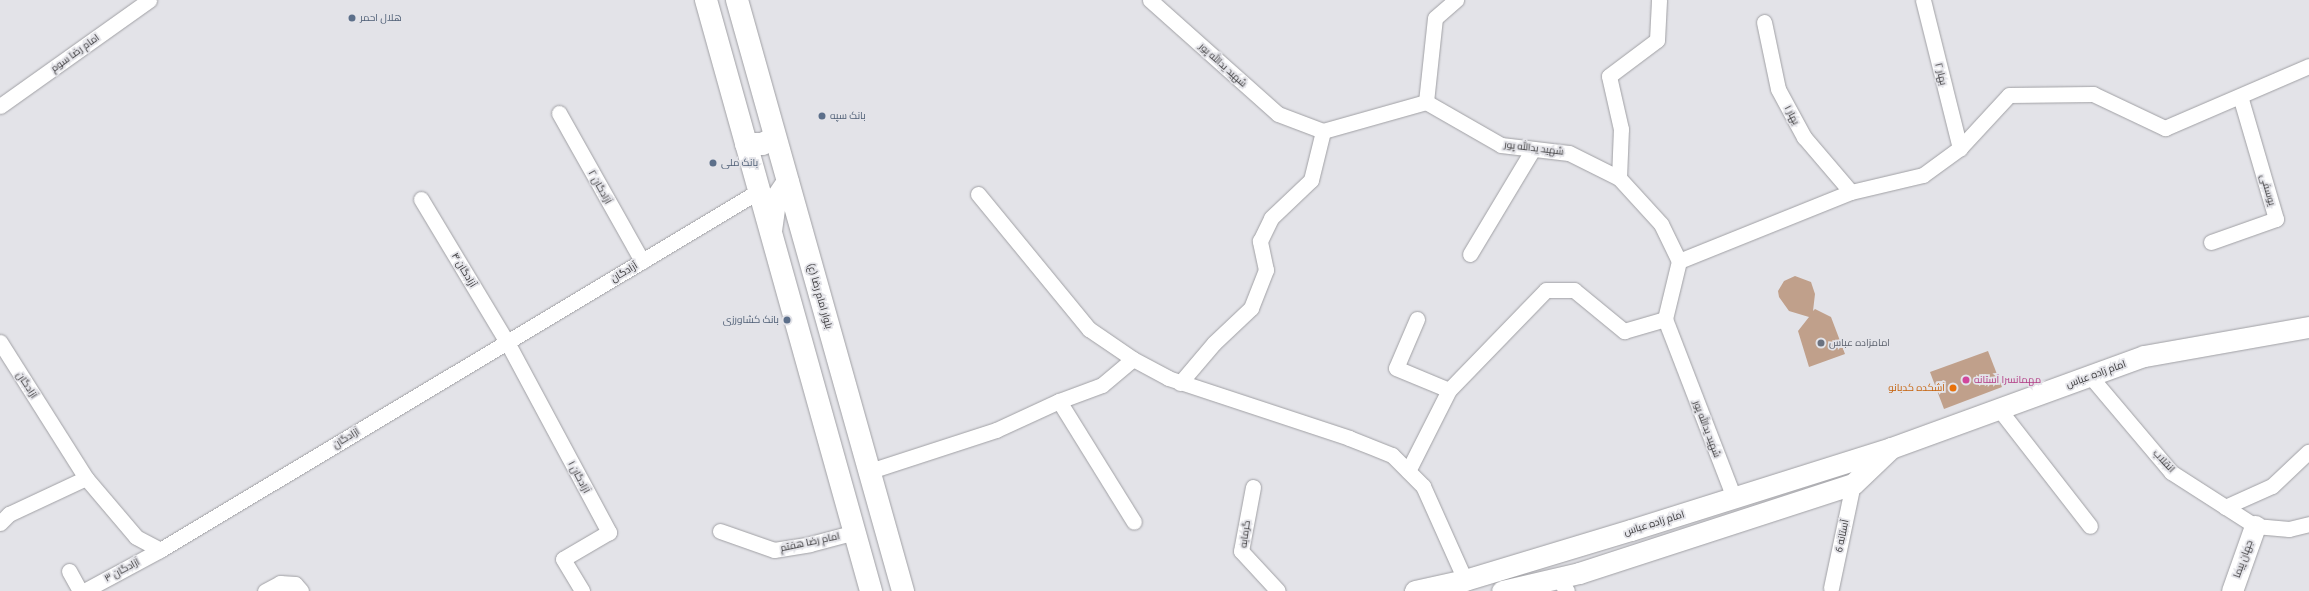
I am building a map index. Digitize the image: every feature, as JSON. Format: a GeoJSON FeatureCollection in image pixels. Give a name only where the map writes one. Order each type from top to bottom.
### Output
{"type":"FeatureCollection","features":[{"type":"Feature","properties":{"kind":"main road"},"geometry":{"type":"LineString","coordinates":[[706,0],[871,591]]}},
{"type":"Feature","properties":{"kind":"main road","name":"بلوار امام رضا (ع)"},"geometry":{"type":"LineString","coordinates":[[737,0],[774,138],[788,182],[903,591]]}},
{"type":"Feature","properties":{"kind":"main road"},"geometry":{"type":"LineString","coordinates":[[746,144],[762,144],[774,138]]}},
{"type":"Feature","properties":{"kind":"main road"},"geometry":{"type":"LineString","coordinates":[[771,231],[775,201],[788,182]]}},
{"type":"Feature","properties":{"kind":"street","name":"امام رضا سوم"},"geometry":{"type":"LineString","coordinates":[[2,102],[149,0]]}},
{"type":"Feature","properties":{"kind":"street","name":"شهید یدالله پور"},"geometry":{"type":"LineString","coordinates":[[1150,0],[1278,114],[1323,131]]}},
{"type":"Feature","properties":{"kind":"street"},"geometry":{"type":"LineString","coordinates":[[1180,383],[1214,343],[1251,308],[1266,270],[1260,241],[1271,218],[1311,180],[1323,131],[1426,102],[1435,18],[1456,0]]}},
{"type":"Feature","properties":{"kind":"street"},"geometry":{"type":"LineString","coordinates":[[1619,178],[1621,129],[1609,76],[1657,40],[1659,0]]}},
{"type":"Feature","properties":{"kind":"street","name":"بهار ۲"},"geometry":{"type":"LineString","coordinates":[[1923,0],[1960,148]]}},
{"type":"Feature","properties":{"kind":"street","name":"بهار ۱"},"geometry":{"type":"LineString","coordinates":[[1764,22],[1778,89],[1804,137],[1851,192]]}},
{"type":"Feature","properties":{"kind":"street"},"geometry":{"type":"LineString","coordinates":[[1408,471],[1449,390],[1546,290],[1574,290],[1624,331],[1665,319],[1679,261],[1851,192],[1923,175],[1960,148],[2009,95],[2093,94],[2165,128],[2309,66]]}},
{"type":"Feature","properties":{"kind":"street","name":"یوسفی"},"geometry":{"type":"LineString","coordinates":[[2211,242],[2276,219],[2240,96]]}},
{"type":"Feature","properties":{"kind":"street","name":"شهید یدالله پور"},"geometry":{"type":"LineString","coordinates":[[1426,102],[1501,145],[1569,153],[1619,178],[1660,224],[1679,261]]}},
{"type":"Feature","properties":{"kind":"street","name":"آزادگان ۲"},"geometry":{"type":"LineString","coordinates":[[559,113],[642,261]]}},
{"type":"Feature","properties":{"kind":"street"},"geometry":{"type":"LineString","coordinates":[[1470,254],[1533,149]]}},
{"type":"Feature","properties":{"kind":"street","name":"آزادگان"},"geometry":{"type":"LineString","coordinates":[[0,342],[86,478],[136,537],[160,550],[760,191]]}},
{"type":"Feature","properties":{"kind":"street"},"geometry":{"type":"LineString","coordinates":[[978,194],[1089,329],[1133,359],[1180,383],[1349,438],[1392,455],[1423,486],[1465,580]]}},
{"type":"Feature","properties":{"kind":"street","name":"آزادگان ۴"},"geometry":{"type":"LineString","coordinates":[[421,198],[506,342]]}},
{"type":"Feature","properties":{"kind":"street"},"geometry":{"type":"LineString","coordinates":[[1417,319],[1396,368],[1449,390]]}},
{"type":"Feature","properties":{"kind":"street","name":"شهید یدالله پور"},"geometry":{"type":"LineString","coordinates":[[1665,319],[1734,498]]}},
{"type":"Feature","properties":{"kind":"street","name":"امام زاده عباس"},"geometry":{"type":"LineString","coordinates":[[1415,591],[1465,580],[1892,448],[2144,356],[2309,327]]}},
{"type":"Feature","properties":{"kind":"street","name":"آزادگان ۱"},"geometry":{"type":"LineString","coordinates":[[506,342],[609,532],[562,558],[582,591]]}},
{"type":"Feature","properties":{"kind":"street"},"geometry":{"type":"LineString","coordinates":[[870,471],[996,430],[1059,401],[1102,385],[1133,359]]}},
{"type":"Feature","properties":{"kind":"street","name":"انقلاب"},"geometry":{"type":"LineString","coordinates":[[2090,376],[2171,472],[2255,526]]}},
{"type":"Feature","properties":{"kind":"street"},"geometry":{"type":"LineString","coordinates":[[1059,401],[1134,522]]}},
{"type":"Feature","properties":{"kind":"street"},"geometry":{"type":"LineString","coordinates":[[1999,409],[2090,526]]}},
{"type":"Feature","properties":{"kind":"street","name":"امام زاده عباس"},"geometry":{"type":"LineString","coordinates":[[1502,591],[1562,584],[1853,484],[1892,448]]}},
{"type":"Feature","properties":{"kind":"street"},"geometry":{"type":"LineString","coordinates":[[2225,507],[2272,486],[2308,452]]}},
{"type":"Feature","properties":{"kind":"street"},"geometry":{"type":"LineString","coordinates":[[0,523],[9,514],[86,478]]}},
{"type":"Feature","properties":{"kind":"street","name":"آستانه 6"},"geometry":{"type":"LineString","coordinates":[[1831,588],[1853,484]]}},
{"type":"Feature","properties":{"kind":"street","name":"گرمابه"},"geometry":{"type":"LineString","coordinates":[[1253,487],[1241,551],[1278,591]]}},
{"type":"Feature","properties":{"kind":"street"},"geometry":{"type":"LineString","coordinates":[[2255,526],[2289,529],[2309,524]]}},
{"type":"Feature","properties":{"kind":"street","name":"جهان پیما"},"geometry":{"type":"LineString","coordinates":[[2232,591],[2255,526]]}},
{"type":"Feature","properties":{"kind":"street","name":"امام رضا هفتم"},"geometry":{"type":"LineString","coordinates":[[720,531],[774,550],[810,544],[855,532]]}},
{"type":"Feature","properties":{"kind":"street","name":"آزادگان ۳"},"geometry":{"type":"LineString","coordinates":[[84,591],[160,550]]}},
{"type":"Feature","properties":{"kind":"street"},"geometry":{"type":"LineString","coordinates":[[69,571],[80,591]]}},
{"type":"Feature","properties":{"kind":"street"},"geometry":{"type":"LineString","coordinates":[[265,591],[280,583],[295,584],[301,591]]}},
{"type":"Feature","properties":{"kind":"building","name":"امامزاده عباس"},"geometry":{"type":"Polygon","coordinates":[[[1795,276],[1811,282],[1815,294],[1813,311],[1815,309],[1831,317],[1845,354],[1809,367],[1798,331],[1809,317],[1789,311],[1779,297],[1778,291],[1784,281],[1795,276]]]}},
{"type":"Feature","properties":{"kind":"building","name":"مهمانسرا آستانه"},"geometry":{"type":"Polygon","coordinates":[[[1988,351],[2002,387],[1944,409],[1930,372],[1988,351]]]}},
{"type":"Feature","properties":{"kind":"place","name":"هلال احمر"},"geometry":{"type":"Point","coordinates":[352,18]}},
{"type":"Feature","properties":{"kind":"place","name":"بانک سپه"},"geometry":{"type":"Point","coordinates":[822,116]}},
{"type":"Feature","properties":{"kind":"place","name":"بانک ملی"},"geometry":{"type":"Point","coordinates":[713,163]}},
{"type":"Feature","properties":{"kind":"place","name":"بانک کشاورزی"},"geometry":{"type":"Point","coordinates":[787,320]}},
{"type":"Feature","properties":{"kind":"place","name":"امامزاده عباس"},"geometry":{"type":"Point","coordinates":[1821,343]}},
{"type":"Feature","properties":{"kind":"place","name":"مهمانسرا آستانه"},"geometry":{"type":"Point","coordinates":[1966,380]}},
{"type":"Feature","properties":{"kind":"place","name":"آشکده کدبانو"},"geometry":{"type":"Point","coordinates":[1953,388]}}]}
